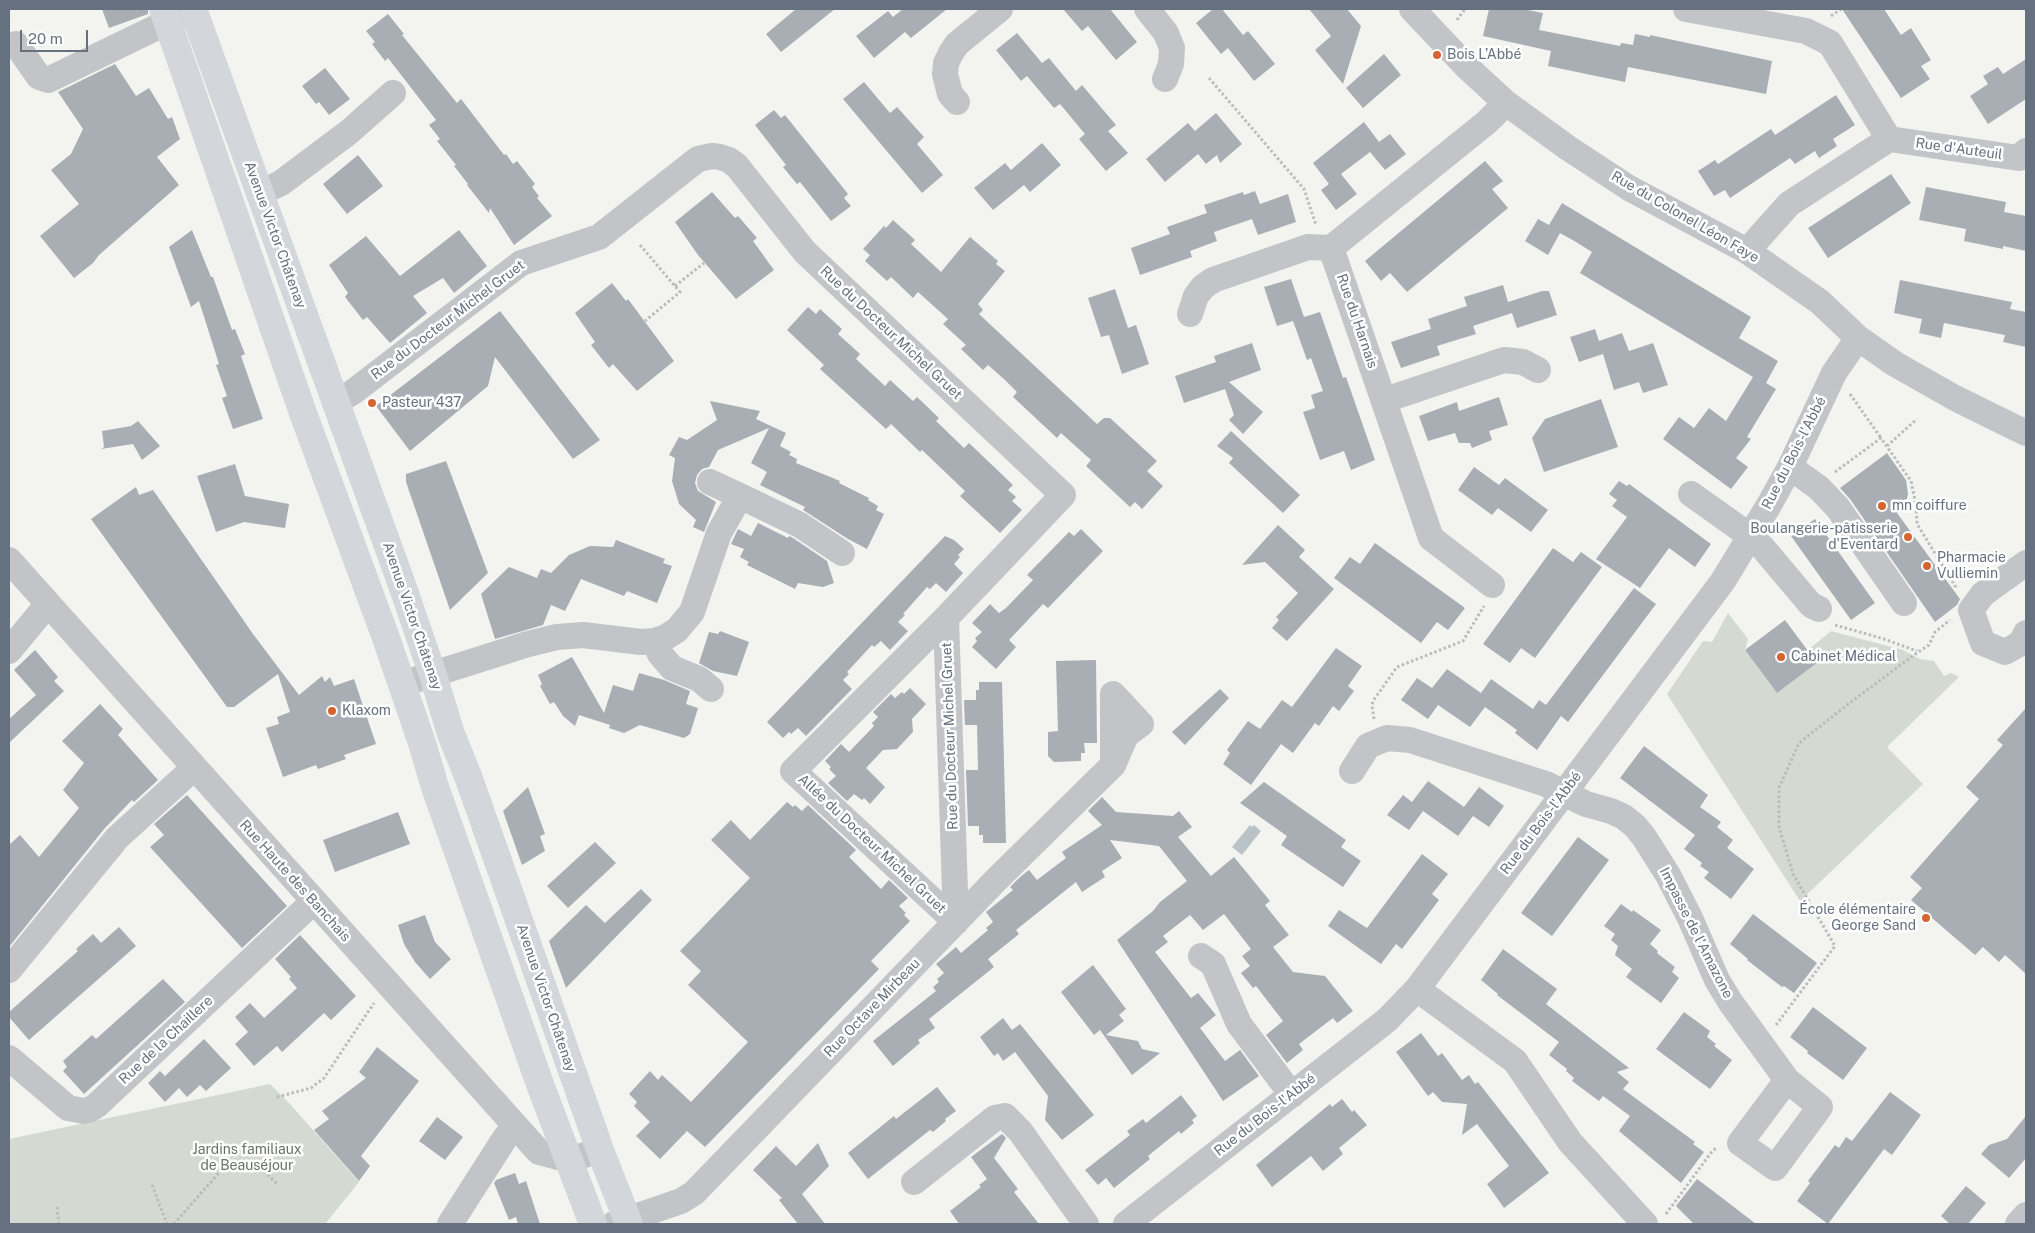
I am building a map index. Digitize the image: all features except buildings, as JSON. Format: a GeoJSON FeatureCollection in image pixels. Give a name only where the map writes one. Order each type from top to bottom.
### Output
{"type":"FeatureCollection","features":[{"type":"Feature","properties":{"kind":"main road","name":"Avenue Victor Châtenay"},"geometry":{"type":"LineString","coordinates":[[193,9],[433,675],[451,734],[471,785],[624,1223]]}},
{"type":"Feature","properties":{"kind":"main road"},"geometry":{"type":"LineString","coordinates":[[165,15],[402,684],[438,796],[540,1087],[592,1224]]}},
{"type":"Feature","properties":{"kind":"main road"},"geometry":{"type":"LineString","coordinates":[[342,518],[373,507]]}},
{"type":"Feature","properties":{"kind":"street"},"geometry":{"type":"LineString","coordinates":[[16,44],[39,77],[48,80],[165,15],[193,9]]}},
{"type":"Feature","properties":{"kind":"street"},"geometry":{"type":"LineString","coordinates":[[957,102],[950,94],[945,74],[946,63],[957,44],[1000,9]]}},
{"type":"Feature","properties":{"kind":"street"},"geometry":{"type":"LineString","coordinates":[[1147,9],[1166,33],[1172,48],[1171,64],[1165,80]]}},
{"type":"Feature","properties":{"kind":"street","name":"Rue du Colonel Léon Faye"},"geometry":{"type":"LineString","coordinates":[[1412,9],[1461,62],[1506,103],[1568,148],[1630,188],[1747,251],[1820,302],[1858,338],[1894,364],[1955,398],[2026,432]]}},
{"type":"Feature","properties":{"kind":"street"},"geometry":{"type":"LineString","coordinates":[[1686,9],[1806,30],[1830,43],[1889,139],[1789,204],[1747,251]]}},
{"type":"Feature","properties":{"kind":"street"},"geometry":{"type":"LineString","coordinates":[[260,193],[282,184],[349,132],[393,93]]}},
{"type":"Feature","properties":{"kind":"street"},"geometry":{"type":"LineString","coordinates":[[1190,314],[1196,296],[1212,280],[1308,247],[1331,248],[1487,122],[1506,103]]}},
{"type":"Feature","properties":{"kind":"street","name":"Rue d'Auteuil"},"geometry":{"type":"LineString","coordinates":[[1889,139],[2024,157]]}},
{"type":"Feature","properties":{"kind":"street","name":"Rue du Docteur Michel Gruet"},"geometry":{"type":"LineString","coordinates":[[335,403],[353,392],[521,263],[599,237],[698,159],[712,156],[720,157],[729,160],[737,166],[805,252],[1064,496],[946,618],[956,922]]}},
{"type":"Feature","properties":{"kind":"street","name":"Rue du Harnais"},"geometry":{"type":"LineString","coordinates":[[1331,248],[1432,538],[1489,594]]}},
{"type":"Feature","properties":{"kind":"street","name":"Rue du Bois-l'Abbé"},"geometry":{"type":"LineString","coordinates":[[1126,1224],[1388,1020],[1417,989],[1723,581],[1790,467],[1834,373],[1858,338]]}},
{"type":"Feature","properties":{"kind":"street"},"geometry":{"type":"LineString","coordinates":[[1384,400],[1504,360],[1523,362],[1538,370]]}},
{"type":"Feature","properties":{"kind":"street"},"geometry":{"type":"LineString","coordinates":[[1790,467],[1820,488],[1838,508],[1904,603]]}},
{"type":"Feature","properties":{"kind":"street"},"geometry":{"type":"LineString","coordinates":[[710,482],[800,526],[842,553]]}},
{"type":"Feature","properties":{"kind":"street"},"geometry":{"type":"LineString","coordinates":[[1691,494],[1764,548],[1811,606],[1819,609]]}},
{"type":"Feature","properties":{"kind":"street"},"geometry":{"type":"LineString","coordinates":[[402,684],[528,644],[557,637],[583,635],[641,642],[654,641],[666,637],[677,630],[692,612],[719,533],[740,496]]}},
{"type":"Feature","properties":{"kind":"street","name":"Rue Haute des Banchais"},"geometry":{"type":"LineString","coordinates":[[9,560],[47,605],[539,1152],[569,1160]]}},
{"type":"Feature","properties":{"kind":"street"},"geometry":{"type":"LineString","coordinates":[[2026,563],[1983,594],[1971,610],[1983,644],[2005,652],[2021,642],[2026,633]]}},
{"type":"Feature","properties":{"kind":"street"},"geometry":{"type":"LineString","coordinates":[[9,651],[47,605]]}},
{"type":"Feature","properties":{"kind":"street","name":"Allée du Docteur Michel Gruet"},"geometry":{"type":"LineString","coordinates":[[946,618],[793,771],[956,922]]}},
{"type":"Feature","properties":{"kind":"street"},"geometry":{"type":"LineString","coordinates":[[654,641],[665,661],[672,668],[699,679],[711,689]]}},
{"type":"Feature","properties":{"kind":"street","name":"Impasse de l'Amazone"},"geometry":{"type":"LineString","coordinates":[[1352,771],[1368,746],[1387,738],[1410,740],[1528,778],[1564,792],[1586,804],[1624,817],[1644,836],[1668,875],[1690,918],[1717,980],[1731,1003],[1787,1080]]}},
{"type":"Feature","properties":{"kind":"street","name":"Rue Octave Mirbeau"},"geometry":{"type":"LineString","coordinates":[[624,1223],[694,1193],[956,922],[1113,764]]}},
{"type":"Feature","properties":{"kind":"street"},"geometry":{"type":"LineString","coordinates":[[9,970],[117,838],[194,768]]}},
{"type":"Feature","properties":{"kind":"street","name":"Rue de la Chaillere"},"geometry":{"type":"LineString","coordinates":[[9,1058],[68,1108],[84,1110],[97,1105],[313,902]]}},
{"type":"Feature","properties":{"kind":"street"},"geometry":{"type":"LineString","coordinates":[[1201,956],[1213,964],[1239,1024],[1292,1095]]}},
{"type":"Feature","properties":{"kind":"street"},"geometry":{"type":"LineString","coordinates":[[1417,989],[1515,1061],[1570,1142],[1653,1222]]}},
{"type":"Feature","properties":{"kind":"street"},"geometry":{"type":"LineString","coordinates":[[914,1182],[995,1118],[1004,1116],[1020,1131],[1086,1224]]}},
{"type":"Feature","properties":{"kind":"street"},"geometry":{"type":"LineString","coordinates":[[450,1224],[505,1138],[515,1126]]}},
{"type":"Feature","properties":{"kind":"street"},"geometry":{"type":"LineString","coordinates":[[569,1160],[600,1150]]}},
{"type":"Feature","properties":{"kind":"street"},"geometry":{"type":"LineString","coordinates":[[2018,1224],[2026,1215]]}},
{"type":"Feature","properties":{"kind":"path"},"geometry":{"type":"LineString","coordinates":[[1453,26],[1465,9]]}},
{"type":"Feature","properties":{"kind":"path"},"geometry":{"type":"LineString","coordinates":[[1209,78],[1304,189],[1317,226]]}},
{"type":"Feature","properties":{"kind":"path"},"geometry":{"type":"LineString","coordinates":[[640,245],[680,292],[645,321]]}},
{"type":"Feature","properties":{"kind":"path"},"geometry":{"type":"LineString","coordinates":[[675,286],[704,263]]}},
{"type":"Feature","properties":{"kind":"path"},"geometry":{"type":"LineString","coordinates":[[1774,1028],[1835,946],[1793,874],[1779,827],[1779,788],[1799,743],[1929,645],[1935,632],[1959,613],[1971,610],[1917,524],[1916,505],[1911,481],[1849,393]]}},
{"type":"Feature","properties":{"kind":"path"},"geometry":{"type":"LineString","coordinates":[[1887,446],[1917,419]]}},
{"type":"Feature","properties":{"kind":"path"},"geometry":{"type":"LineString","coordinates":[[1834,473],[1882,438]]}},
{"type":"Feature","properties":{"kind":"path"},"geometry":{"type":"LineString","coordinates":[[1372,705],[1397,667],[1463,641],[1489,594]]}},
{"type":"Feature","properties":{"kind":"path"},"geometry":{"type":"LineString","coordinates":[[1819,609],[1832,624],[1884,638],[1918,652]]}},
{"type":"Feature","properties":{"kind":"path"},"geometry":{"type":"LineString","coordinates":[[277,1097],[311,1088],[324,1078],[377,998]]}},
{"type":"Feature","properties":{"kind":"path"},"geometry":{"type":"LineString","coordinates":[[1653,1222],[1713,1150],[1720,1146]]}},
{"type":"Feature","properties":{"kind":"path"},"geometry":{"type":"LineString","coordinates":[[257,1164],[277,1184]]}},
{"type":"Feature","properties":{"kind":"path"},"geometry":{"type":"LineString","coordinates":[[174,1224],[224,1167]]}},
{"type":"Feature","properties":{"kind":"path"},"geometry":{"type":"LineString","coordinates":[[152,1185],[168,1224]]}},
{"type":"Feature","properties":{"kind":"path"},"geometry":{"type":"LineString","coordinates":[[58,1207],[59,1224]]}},
{"type":"Feature","properties":{"kind":"green space"},"geometry":{"type":"Polygon","coordinates":[[[1728,613],[1748,639],[1745,650],[1777,693],[1817,663],[1808,650],[1831,631],[1903,650],[1920,659],[1934,661],[1944,676],[1951,673],[1959,677],[1887,747],[1923,784],[1800,901],[1667,694],[1703,641],[1712,642],[1728,613]]]}},
{"type":"Feature","properties":{"kind":"green space","name":"Jardins familiaux de Beauséjour"},"geometry":{"type":"Polygon","coordinates":[[[270,1084],[359,1182],[325,1224],[9,1224],[9,1139],[270,1084]]]}},
{"type":"Feature","properties":{"kind":"shaded area"},"geometry":{"type":"Polygon","coordinates":[[[1250,825],[1252,827],[1254,825],[1261,831],[1242,855],[1232,847],[1250,825]]]}},
{"type":"Feature","properties":{"kind":"place","name":"Bois L’Abbé"},"geometry":{"type":"Point","coordinates":[1437,55]}},
{"type":"Feature","properties":{"kind":"place","name":"Pasteur 437"},"geometry":{"type":"Point","coordinates":[372,403]}},
{"type":"Feature","properties":{"kind":"place","name":"mn coiffure"},"geometry":{"type":"Point","coordinates":[1882,506]}},
{"type":"Feature","properties":{"kind":"place","name":"Boulangerie-pâtisserie d'Eventard"},"geometry":{"type":"Point","coordinates":[1908,537]}},
{"type":"Feature","properties":{"kind":"place","name":"Pharmacie Vulliemin"},"geometry":{"type":"Point","coordinates":[1927,566]}},
{"type":"Feature","properties":{"kind":"place","name":"Cabinet Médical"},"geometry":{"type":"Point","coordinates":[1781,657]}},
{"type":"Feature","properties":{"kind":"place","name":"Klaxom"},"geometry":{"type":"Point","coordinates":[332,711]}},
{"type":"Feature","properties":{"kind":"place","name":"École élémentaire George Sand"},"geometry":{"type":"Point","coordinates":[1926,918]}}]}
